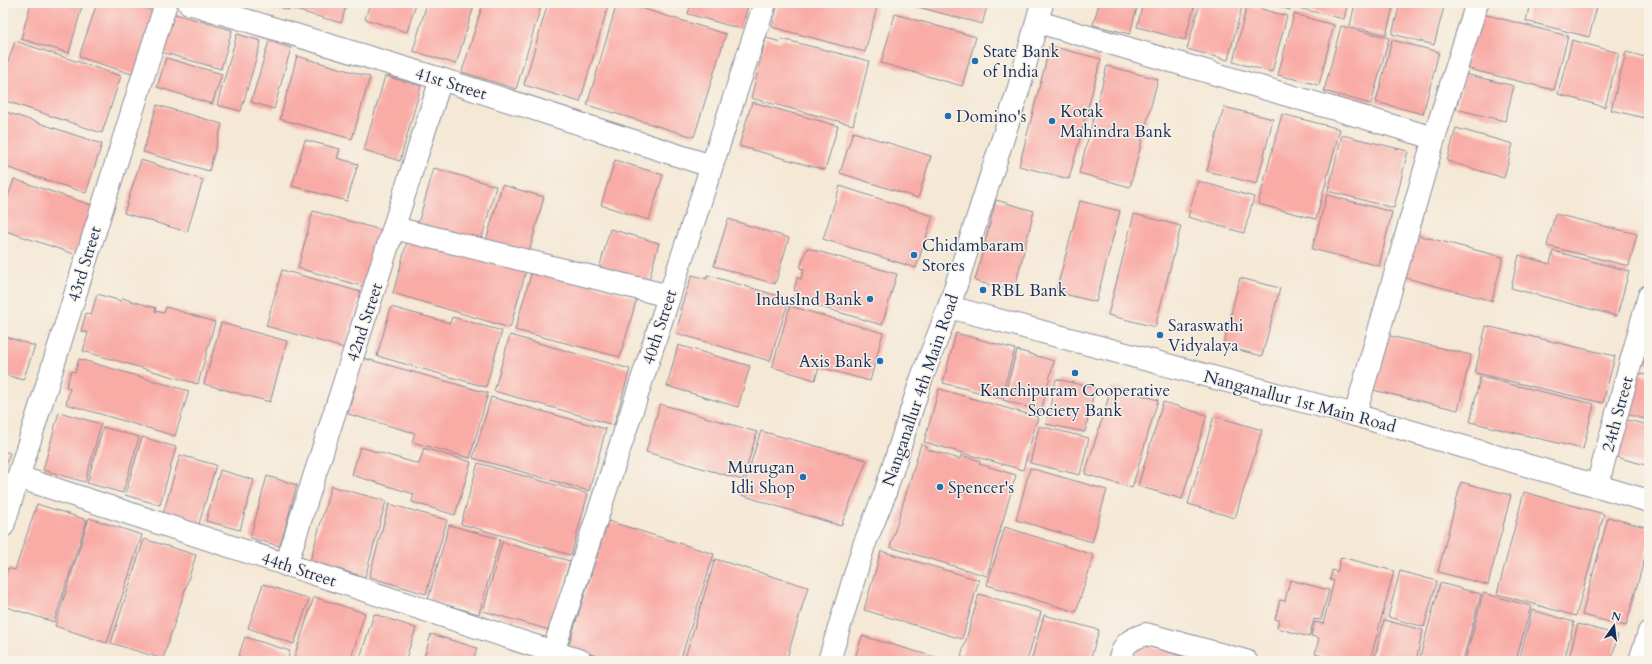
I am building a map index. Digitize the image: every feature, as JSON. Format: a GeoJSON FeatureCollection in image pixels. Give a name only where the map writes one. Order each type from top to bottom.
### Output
{"type":"FeatureCollection","features":[{"type":"Feature","properties":{"kind":"street","name":"43rd Street"},"geometry":{"type":"LineString","coordinates":[[3,526],[166,3]]}},
{"type":"Feature","properties":{"kind":"street","name":"41st Street"},"geometry":{"type":"LineString","coordinates":[[189,3],[441,79],[711,166]]}},
{"type":"Feature","properties":{"kind":"street","name":"40th Street"},"geometry":{"type":"LineString","coordinates":[[553,652],[765,3]]}},
{"type":"Feature","properties":{"kind":"street"},"geometry":{"type":"LineString","coordinates":[[1356,415],[1434,138],[1477,3]]}},
{"type":"Feature","properties":{"kind":"street"},"geometry":{"type":"LineString","coordinates":[[1040,13],[1434,138]]}},
{"type":"Feature","properties":{"kind":"street","name":"Nanganallur 4th Main Road"},"geometry":{"type":"LineString","coordinates":[[829,661],[864,545],[884,496],[922,380],[949,307],[1040,13]]}},
{"type":"Feature","properties":{"kind":"street","name":"42nd Street"},"geometry":{"type":"LineString","coordinates":[[286,565],[441,79]]}},
{"type":"Feature","properties":{"kind":"street"},"geometry":{"type":"LineString","coordinates":[[394,228],[669,296]]}},
{"type":"Feature","properties":{"kind":"street","name":"24th Street"},"geometry":{"type":"LineString","coordinates":[[1597,486],[1649,296]]}},
{"type":"Feature","properties":{"kind":"street","name":"Nanganallur 1st Main Road"},"geometry":{"type":"LineString","coordinates":[[949,307],[1356,415],[1649,501]]}},
{"type":"Feature","properties":{"kind":"street","name":"44th Street"},"geometry":{"type":"LineString","coordinates":[[18,477],[581,661]]}},
{"type":"Feature","properties":{"kind":"street"},"geometry":{"type":"LineString","coordinates":[[1640,661],[1649,632]]}},
{"type":"Feature","properties":{"kind":"street"},"geometry":{"type":"LineString","coordinates":[[1119,661],[1122,649],[1132,639],[1146,634],[1246,661]]}},
{"type":"Feature","properties":{"kind":"building"},"geometry":{"type":"Polygon","coordinates":[[[31,3],[83,3],[69,53],[21,39],[31,3]]]}},
{"type":"Feature","properties":{"kind":"building"},"geometry":{"type":"Polygon","coordinates":[[[97,3],[130,3],[156,12],[135,75],[79,57],[97,3]]]}},
{"type":"Feature","properties":{"kind":"building"},"geometry":{"type":"Polygon","coordinates":[[[266,3],[291,3],[289,10],[266,3]]]}},
{"type":"Feature","properties":{"kind":"building"},"geometry":{"type":"Polygon","coordinates":[[[294,3],[347,3],[341,23],[292,9],[294,3]]]}},
{"type":"Feature","properties":{"kind":"building"},"geometry":{"type":"Polygon","coordinates":[[[370,3],[416,3],[407,32],[365,19],[370,3]]]}},
{"type":"Feature","properties":{"kind":"building"},"geometry":{"type":"Polygon","coordinates":[[[427,3],[475,3],[456,64],[413,51],[427,3]]]}},
{"type":"Feature","properties":{"kind":"building"},"geometry":{"type":"Polygon","coordinates":[[[483,3],[542,3],[516,89],[462,72],[483,3]]]}},
{"type":"Feature","properties":{"kind":"building"},"geometry":{"type":"Polygon","coordinates":[[[548,3],[609,3],[580,102],[524,85],[548,3]]]}},
{"type":"Feature","properties":{"kind":"building"},"geometry":{"type":"Polygon","coordinates":[[[617,3],[624,3],[726,34],[694,137],[587,105],[617,3]]]}},
{"type":"Feature","properties":{"kind":"building"},"geometry":{"type":"Polygon","coordinates":[[[691,3],[749,3],[741,29],[688,14],[691,3]]]}},
{"type":"Feature","properties":{"kind":"building"},"geometry":{"type":"Polygon","coordinates":[[[778,3],[878,3],[865,52],[772,27],[778,3]]]}},
{"type":"Feature","properties":{"kind":"building"},"geometry":{"type":"Polygon","coordinates":[[[903,3],[988,3],[982,24],[903,3]]]}},
{"type":"Feature","properties":{"kind":"building"},"geometry":{"type":"Polygon","coordinates":[[[1099,3],[1138,3],[1130,34],[1093,25],[1099,3]]]}},
{"type":"Feature","properties":{"kind":"building"},"geometry":{"type":"Polygon","coordinates":[[[1143,3],[1195,3],[1185,40],[1137,27],[1143,3]]]}},
{"type":"Feature","properties":{"kind":"building"},"geometry":{"type":"Polygon","coordinates":[[[1200,3],[1243,3],[1228,60],[1187,49],[1200,3]]]}},
{"type":"Feature","properties":{"kind":"building"},"geometry":{"type":"Polygon","coordinates":[[[1265,3],[1292,3],[1290,10],[1265,3]]]}},
{"type":"Feature","properties":{"kind":"building"},"geometry":{"type":"Polygon","coordinates":[[[1295,3],[1348,3],[1344,19],[1294,7],[1295,3]]]}},
{"type":"Feature","properties":{"kind":"building"},"geometry":{"type":"Polygon","coordinates":[[[1355,3],[1394,3],[1386,35],[1350,26],[1355,3]]]}},
{"type":"Feature","properties":{"kind":"building"},"geometry":{"type":"Polygon","coordinates":[[[1400,3],[1445,3],[1434,45],[1392,34],[1400,3]]]}},
{"type":"Feature","properties":{"kind":"building"},"geometry":{"type":"Polygon","coordinates":[[[1530,3],[1598,3],[1589,37],[1526,21],[1530,3]]]}},
{"type":"Feature","properties":{"kind":"building"},"geometry":{"type":"Polygon","coordinates":[[[1247,5],[1287,16],[1272,72],[1233,62],[1247,5]]]}},
{"type":"Feature","properties":{"kind":"building"},"geometry":{"type":"Polygon","coordinates":[[[172,13],[232,30],[221,69],[161,52],[172,13]]]}},
{"type":"Feature","properties":{"kind":"building"},"geometry":{"type":"Polygon","coordinates":[[[1479,13],[1568,36],[1554,90],[1465,68],[1479,13]]]}},
{"type":"Feature","properties":{"kind":"building"},"geometry":{"type":"Polygon","coordinates":[[[895,14],[976,37],[962,86],[881,63],[895,14]]]}},
{"type":"Feature","properties":{"kind":"building"},"geometry":{"type":"Polygon","coordinates":[[[1294,14],[1334,25],[1319,85],[1278,75],[1294,14]]]}},
{"type":"Feature","properties":{"kind":"building"},"geometry":{"type":"Polygon","coordinates":[[[1341,26],[1389,38],[1371,104],[1324,91],[1341,26]]]}},
{"type":"Feature","properties":{"kind":"building"},"geometry":{"type":"Polygon","coordinates":[[[237,34],[261,41],[241,111],[217,105],[237,34]]]}},
{"type":"Feature","properties":{"kind":"building"},"geometry":{"type":"Polygon","coordinates":[[[766,38],[781,42],[782,39],[869,61],[853,125],[751,98],[766,38]]]}},
{"type":"Feature","properties":{"kind":"building"},"geometry":{"type":"Polygon","coordinates":[[[1392,40],[1439,52],[1423,114],[1376,102],[1392,40]]]}},
{"type":"Feature","properties":{"kind":"building"},"geometry":{"type":"Polygon","coordinates":[[[1572,40],[1619,53],[1605,107],[1558,94],[1572,40]]]}},
{"type":"Feature","properties":{"kind":"building"},"geometry":{"type":"Polygon","coordinates":[[[15,41],[121,76],[102,133],[3,100],[3,77],[15,41]]]}},
{"type":"Feature","properties":{"kind":"building"},"geometry":{"type":"Polygon","coordinates":[[[269,41],[291,48],[274,109],[251,102],[269,41]]]}},
{"type":"Feature","properties":{"kind":"building"},"geometry":{"type":"Polygon","coordinates":[[[1050,46],[1101,59],[1069,179],[1019,166],[1050,46]]]}},
{"type":"Feature","properties":{"kind":"building"},"geometry":{"type":"Polygon","coordinates":[[[1626,52],[1649,58],[1649,119],[1611,110],[1626,52]]]}},
{"type":"Feature","properties":{"kind":"building"},"geometry":{"type":"Polygon","coordinates":[[[297,56],[370,77],[352,139],[280,119],[297,56]]]}},
{"type":"Feature","properties":{"kind":"building"},"geometry":{"type":"Polygon","coordinates":[[[166,58],[222,74],[212,104],[157,87],[166,58]]]}},
{"type":"Feature","properties":{"kind":"building"},"geometry":{"type":"Polygon","coordinates":[[[1107,66],[1158,79],[1130,187],[1079,173],[1107,66]]]}},
{"type":"Feature","properties":{"kind":"building"},"geometry":{"type":"Polygon","coordinates":[[[1465,74],[1514,86],[1505,121],[1456,109],[1465,74]]]}},
{"type":"Feature","properties":{"kind":"building"},"geometry":{"type":"Polygon","coordinates":[[[385,76],[421,86],[400,161],[364,150],[385,76]]]}},
{"type":"Feature","properties":{"kind":"building"},"geometry":{"type":"Polygon","coordinates":[[[752,102],[838,126],[825,170],[739,146],[752,102]]]}},
{"type":"Feature","properties":{"kind":"building"},"geometry":{"type":"Polygon","coordinates":[[[157,105],[222,124],[209,171],[143,152],[157,105]]]}},
{"type":"Feature","properties":{"kind":"building"},"geometry":{"type":"Polygon","coordinates":[[[1224,107],[1273,119],[1257,184],[1207,171],[1224,107]]]}},
{"type":"Feature","properties":{"kind":"building"},"geometry":{"type":"Polygon","coordinates":[[[6,112],[102,144],[86,193],[3,166],[3,120],[6,112]]]}},
{"type":"Feature","properties":{"kind":"building"},"geometry":{"type":"Polygon","coordinates":[[[1282,114],[1340,129],[1316,219],[1258,204],[1282,114]]]}},
{"type":"Feature","properties":{"kind":"building"},"geometry":{"type":"Polygon","coordinates":[[[1456,128],[1513,144],[1504,178],[1447,161],[1456,128]]]}},
{"type":"Feature","properties":{"kind":"building"},"geometry":{"type":"Polygon","coordinates":[[[853,132],[931,156],[918,198],[840,173],[853,132]]]}},
{"type":"Feature","properties":{"kind":"building"},"geometry":{"type":"Polygon","coordinates":[[[1342,135],[1408,151],[1394,208],[1328,191],[1342,135]]]}},
{"type":"Feature","properties":{"kind":"building"},"geometry":{"type":"Polygon","coordinates":[[[305,140],[340,149],[337,158],[358,164],[347,201],[292,186],[305,140]]]}},
{"type":"Feature","properties":{"kind":"building"},"geometry":{"type":"Polygon","coordinates":[[[141,160],[203,180],[187,232],[124,213],[141,160]]]}},
{"type":"Feature","properties":{"kind":"building"},"geometry":{"type":"Polygon","coordinates":[[[615,160],[663,175],[649,220],[601,205],[615,160]]]}},
{"type":"Feature","properties":{"kind":"building"},"geometry":{"type":"Polygon","coordinates":[[[434,168],[496,186],[480,245],[417,227],[434,168]]]}},
{"type":"Feature","properties":{"kind":"building"},"geometry":{"type":"Polygon","coordinates":[[[14,179],[97,207],[80,256],[3,230],[3,212],[14,179]]]}},
{"type":"Feature","properties":{"kind":"building"},"geometry":{"type":"Polygon","coordinates":[[[1198,181],[1254,197],[1244,233],[1188,217],[1198,181]]]}},
{"type":"Feature","properties":{"kind":"building"},"geometry":{"type":"Polygon","coordinates":[[[502,185],[544,197],[527,259],[484,248],[502,185]]]}},
{"type":"Feature","properties":{"kind":"building"},"geometry":{"type":"Polygon","coordinates":[[[840,186],[933,216],[916,268],[823,239],[840,186]]]}},
{"type":"Feature","properties":{"kind":"building"},"geometry":{"type":"Polygon","coordinates":[[[1327,195],[1392,212],[1379,266],[1312,249],[1327,195]]]}},
{"type":"Feature","properties":{"kind":"building"},"geometry":{"type":"Polygon","coordinates":[[[996,200],[1034,211],[1014,291],[975,281],[996,200]]]}},
{"type":"Feature","properties":{"kind":"building"},"geometry":{"type":"Polygon","coordinates":[[[1080,201],[1120,211],[1096,302],[1056,292],[1080,201]]]}},
{"type":"Feature","properties":{"kind":"building"},"geometry":{"type":"Polygon","coordinates":[[[313,211],[381,230],[365,287],[298,268],[313,211]]]}},
{"type":"Feature","properties":{"kind":"building"},"geometry":{"type":"Polygon","coordinates":[[[1134,214],[1181,226],[1155,327],[1108,315],[1134,214]]]}},
{"type":"Feature","properties":{"kind":"building"},"geometry":{"type":"Polygon","coordinates":[[[1555,214],[1637,234],[1629,266],[1547,246],[1555,214]]]}},
{"type":"Feature","properties":{"kind":"building"},"geometry":{"type":"Polygon","coordinates":[[[728,219],[789,238],[775,284],[714,266],[728,219]]]}},
{"type":"Feature","properties":{"kind":"building"},"geometry":{"type":"Polygon","coordinates":[[[610,229],[659,243],[647,287],[598,273],[610,229]]]}},
{"type":"Feature","properties":{"kind":"building"},"geometry":{"type":"Polygon","coordinates":[[[409,235],[528,264],[510,328],[393,293],[409,235]]]}},
{"type":"Feature","properties":{"kind":"building"},"geometry":{"type":"Polygon","coordinates":[[[1417,235],[1503,257],[1492,301],[1406,278],[1417,235]]]}},
{"type":"Feature","properties":{"kind":"building"},"geometry":{"type":"Polygon","coordinates":[[[807,248],[897,274],[882,325],[794,299],[797,291],[794,290],[797,278],[801,279],[804,269],[800,268],[807,248]]]}},
{"type":"Feature","properties":{"kind":"building"},"geometry":{"type":"Polygon","coordinates":[[[1553,251],[1629,271],[1617,316],[1511,288],[1519,255],[1550,264],[1553,251]]]}},
{"type":"Feature","properties":{"kind":"building"},"geometry":{"type":"Polygon","coordinates":[[[533,267],[637,298],[620,357],[515,330],[533,267]]]}},
{"type":"Feature","properties":{"kind":"building"},"geometry":{"type":"Polygon","coordinates":[[[282,270],[361,292],[344,348],[266,326],[282,270]]]}},
{"type":"Feature","properties":{"kind":"building"},"geometry":{"type":"Polygon","coordinates":[[[692,275],[707,279],[707,275],[789,299],[770,361],[676,333],[682,311],[680,310],[692,275]]]}},
{"type":"Feature","properties":{"kind":"building"},"geometry":{"type":"Polygon","coordinates":[[[1240,278],[1280,288],[1262,356],[1223,346],[1240,278]]]}},
{"type":"Feature","properties":{"kind":"building"},"geometry":{"type":"Polygon","coordinates":[[[97,294],[121,301],[122,298],[156,308],[155,311],[164,313],[166,307],[215,322],[198,384],[83,351],[88,333],[81,331],[86,313],[91,315],[97,294]]]}},
{"type":"Feature","properties":{"kind":"building"},"geometry":{"type":"Polygon","coordinates":[[[790,306],[883,333],[870,381],[819,367],[815,380],[772,367],[790,306]]]}},
{"type":"Feature","properties":{"kind":"building"},"geometry":{"type":"Polygon","coordinates":[[[391,307],[450,323],[452,317],[502,331],[486,387],[377,356],[391,307]]]}},
{"type":"Feature","properties":{"kind":"building"},"geometry":{"type":"Polygon","coordinates":[[[221,323],[287,341],[270,402],[204,384],[221,323]]]}},
{"type":"Feature","properties":{"kind":"building"},"geometry":{"type":"Polygon","coordinates":[[[1486,326],[1615,356],[1603,403],[1475,373],[1486,326]]]}},
{"type":"Feature","properties":{"kind":"building"},"geometry":{"type":"Polygon","coordinates":[[[1649,332],[1649,364],[1638,362],[1649,332]]]}},
{"type":"Feature","properties":{"kind":"building"},"geometry":{"type":"Polygon","coordinates":[[[956,333],[1015,349],[1001,398],[943,383],[956,333]]]}},
{"type":"Feature","properties":{"kind":"building"},"geometry":{"type":"Polygon","coordinates":[[[510,335],[630,369],[614,425],[494,391],[510,335]]]}},
{"type":"Feature","properties":{"kind":"building"},"geometry":{"type":"Polygon","coordinates":[[[1386,335],[1471,355],[1458,410],[1373,390],[1386,335]]]}},
{"type":"Feature","properties":{"kind":"building"},"geometry":{"type":"Polygon","coordinates":[[[3,336],[35,346],[23,380],[3,374],[3,336]]]}},
{"type":"Feature","properties":{"kind":"building"},"geometry":{"type":"Polygon","coordinates":[[[678,345],[750,366],[738,407],[667,386],[678,345]]]}},
{"type":"Feature","properties":{"kind":"building"},"geometry":{"type":"Polygon","coordinates":[[[1017,350],[1054,361],[1041,411],[1003,400],[1017,350]]]}},
{"type":"Feature","properties":{"kind":"building"},"geometry":{"type":"Polygon","coordinates":[[[363,358],[488,393],[470,458],[412,442],[415,433],[348,414],[363,358]]]}},
{"type":"Feature","properties":{"kind":"building"},"geometry":{"type":"Polygon","coordinates":[[[79,359],[189,391],[175,436],[66,404],[70,388],[66,387],[71,371],[75,372],[79,359]]]}},
{"type":"Feature","properties":{"kind":"building"},"geometry":{"type":"Polygon","coordinates":[[[1633,372],[1649,376],[1649,420],[1622,413],[1633,372]]]}},
{"type":"Feature","properties":{"kind":"building"},"geometry":{"type":"Polygon","coordinates":[[[1480,377],[1594,404],[1583,449],[1470,422],[1480,377]]]}},
{"type":"Feature","properties":{"kind":"building"},"geometry":{"type":"Polygon","coordinates":[[[1056,379],[1095,388],[1085,432],[1046,424],[1056,379]]]}},
{"type":"Feature","properties":{"kind":"building"},"geometry":{"type":"Polygon","coordinates":[[[1112,386],[1158,400],[1132,488],[1085,474],[1112,386]]]}},
{"type":"Feature","properties":{"kind":"building"},"geometry":{"type":"Polygon","coordinates":[[[939,389],[1038,417],[1023,470],[924,442],[939,389]]]}},
{"type":"Feature","properties":{"kind":"building"},"geometry":{"type":"Polygon","coordinates":[[[491,397],[606,429],[589,491],[473,458],[491,397]]]}},
{"type":"Feature","properties":{"kind":"building"},"geometry":{"type":"Polygon","coordinates":[[[1163,402],[1207,415],[1182,499],[1138,486],[1163,402]]]}},
{"type":"Feature","properties":{"kind":"building"},"geometry":{"type":"Polygon","coordinates":[[[660,404],[757,432],[743,480],[646,452],[660,404]]]}},
{"type":"Feature","properties":{"kind":"building"},"geometry":{"type":"Polygon","coordinates":[[[59,412],[101,424],[85,482],[43,470],[59,412]]]}},
{"type":"Feature","properties":{"kind":"building"},"geometry":{"type":"Polygon","coordinates":[[[1214,416],[1262,430],[1235,518],[1188,504],[1214,416]]]}},
{"type":"Feature","properties":{"kind":"building"},"geometry":{"type":"Polygon","coordinates":[[[1619,418],[1649,425],[1649,466],[1609,455],[1619,418]]]}},
{"type":"Feature","properties":{"kind":"building"},"geometry":{"type":"Polygon","coordinates":[[[1039,426],[1089,438],[1080,475],[1030,463],[1039,426]]]}},
{"type":"Feature","properties":{"kind":"building"},"geometry":{"type":"Polygon","coordinates":[[[103,427],[139,437],[123,493],[87,483],[103,427]]]}},
{"type":"Feature","properties":{"kind":"building","name":"Murugan Idli Shop"},"geometry":{"type":"Polygon","coordinates":[[[761,431],[867,460],[841,526],[741,495],[761,431]]]}},
{"type":"Feature","properties":{"kind":"building"},"geometry":{"type":"Polygon","coordinates":[[[142,437],[176,447],[160,505],[125,495],[142,437]]]}},
{"type":"Feature","properties":{"kind":"building"},"geometry":{"type":"Polygon","coordinates":[[[921,444],[927,447],[926,449],[960,459],[961,455],[980,461],[979,464],[1016,475],[987,576],[890,547],[921,444]]]}},
{"type":"Feature","properties":{"kind":"building"},"geometry":{"type":"Polygon","coordinates":[[[360,447],[419,464],[424,448],[471,462],[455,515],[412,502],[414,494],[352,475],[360,447]]]}},
{"type":"Feature","properties":{"kind":"building"},"geometry":{"type":"Polygon","coordinates":[[[3,451],[10,453],[3,472],[3,451]]]}},
{"type":"Feature","properties":{"kind":"building"},"geometry":{"type":"Polygon","coordinates":[[[180,455],[216,465],[199,524],[163,514],[180,455]]]}},
{"type":"Feature","properties":{"kind":"building"},"geometry":{"type":"Polygon","coordinates":[[[478,463],[588,494],[571,555],[461,524],[478,463]]]}},
{"type":"Feature","properties":{"kind":"building"},"geometry":{"type":"Polygon","coordinates":[[[1030,468],[1107,490],[1092,542],[1016,520],[1030,468]]]}},
{"type":"Feature","properties":{"kind":"building"},"geometry":{"type":"Polygon","coordinates":[[[220,470],[254,480],[240,530],[206,521],[220,470]]]}},
{"type":"Feature","properties":{"kind":"building"},"geometry":{"type":"Polygon","coordinates":[[[267,476],[297,485],[280,546],[250,538],[267,476]]]}},
{"type":"Feature","properties":{"kind":"building"},"geometry":{"type":"Polygon","coordinates":[[[1461,482],[1511,495],[1488,585],[1438,572],[1461,482]]]}},
{"type":"Feature","properties":{"kind":"building"},"geometry":{"type":"Polygon","coordinates":[[[331,486],[386,501],[365,577],[310,561],[331,486]]]}},
{"type":"Feature","properties":{"kind":"building"},"geometry":{"type":"Polygon","coordinates":[[[1524,492],[1604,514],[1576,616],[1497,594],[1524,492]]]}},
{"type":"Feature","properties":{"kind":"building"},"geometry":{"type":"Polygon","coordinates":[[[37,504],[87,520],[54,622],[3,606],[3,584],[8,568],[15,570],[37,504]]]}},
{"type":"Feature","properties":{"kind":"building"},"geometry":{"type":"Polygon","coordinates":[[[389,504],[447,520],[426,594],[369,577],[389,504]]]}},
{"type":"Feature","properties":{"kind":"building"},"geometry":{"type":"Polygon","coordinates":[[[1608,517],[1649,528],[1649,542],[1626,626],[1582,615],[1608,517]]]}},
{"type":"Feature","properties":{"kind":"building"},"geometry":{"type":"Polygon","coordinates":[[[89,518],[142,535],[107,643],[55,626],[89,518]]]}},
{"type":"Feature","properties":{"kind":"building"},"geometry":{"type":"Polygon","coordinates":[[[608,521],[714,554],[680,661],[614,661],[568,647],[608,521]]]}},
{"type":"Feature","properties":{"kind":"building"},"geometry":{"type":"Polygon","coordinates":[[[449,525],[500,539],[479,614],[428,600],[449,525]]]}},
{"type":"Feature","properties":{"kind":"building"},"geometry":{"type":"Polygon","coordinates":[[[1005,527],[1094,555],[1076,612],[987,585],[1005,527]]]}},
{"type":"Feature","properties":{"kind":"building"},"geometry":{"type":"Polygon","coordinates":[[[144,539],[196,555],[163,659],[111,643],[144,539]]]}},
{"type":"Feature","properties":{"kind":"building"},"geometry":{"type":"Polygon","coordinates":[[[502,542],[570,561],[550,630],[483,611],[502,542]]]}},
{"type":"Feature","properties":{"kind":"building"},"geometry":{"type":"Polygon","coordinates":[[[881,551],[979,580],[962,639],[864,610],[881,551]]]}},
{"type":"Feature","properties":{"kind":"building"},"geometry":{"type":"Polygon","coordinates":[[[1341,557],[1394,571],[1370,661],[1341,661],[1315,654],[1319,638],[1311,636],[1315,622],[1323,624],[1334,581],[1330,580],[1332,570],[1337,572],[1341,557]]]}},
{"type":"Feature","properties":{"kind":"building"},"geometry":{"type":"Polygon","coordinates":[[[715,559],[808,587],[786,661],[684,661],[715,559]]]}},
{"type":"Feature","properties":{"kind":"building"},"geometry":{"type":"Polygon","coordinates":[[[1400,571],[1437,581],[1424,627],[1388,617],[1400,571]]]}},
{"type":"Feature","properties":{"kind":"building"},"geometry":{"type":"Polygon","coordinates":[[[1290,580],[1329,590],[1321,620],[1314,619],[1309,637],[1277,628],[1279,620],[1275,619],[1280,600],[1285,601],[1290,580]]]}},
{"type":"Feature","properties":{"kind":"building"},"geometry":{"type":"Polygon","coordinates":[[[1440,583],[1481,594],[1463,661],[1419,661],[1440,583]]]}},
{"type":"Feature","properties":{"kind":"building"},"geometry":{"type":"Polygon","coordinates":[[[263,584],[309,599],[294,644],[248,628],[263,584]]]}},
{"type":"Feature","properties":{"kind":"building"},"geometry":{"type":"Polygon","coordinates":[[[1483,593],[1531,606],[1516,661],[1465,661],[1483,593]]]}},
{"type":"Feature","properties":{"kind":"building"},"geometry":{"type":"Polygon","coordinates":[[[979,594],[1041,612],[1027,661],[976,661],[961,657],[979,594]]]}},
{"type":"Feature","properties":{"kind":"building"},"geometry":{"type":"Polygon","coordinates":[[[314,597],[365,613],[350,661],[293,661],[314,597]]]}},
{"type":"Feature","properties":{"kind":"building"},"geometry":{"type":"Polygon","coordinates":[[[1532,610],[1574,622],[1564,661],[1519,661],[1532,610]]]}},
{"type":"Feature","properties":{"kind":"building"},"geometry":{"type":"Polygon","coordinates":[[[374,614],[416,628],[405,661],[359,661],[374,614]]]}},
{"type":"Feature","properties":{"kind":"building"},"geometry":{"type":"Polygon","coordinates":[[[1044,615],[1099,630],[1090,661],[1031,661],[1044,615]]]}},
{"type":"Feature","properties":{"kind":"building"},"geometry":{"type":"Polygon","coordinates":[[[1384,620],[1423,630],[1416,661],[1374,661],[1384,620]]]}},
{"type":"Feature","properties":{"kind":"building"},"geometry":{"type":"Polygon","coordinates":[[[1578,624],[1618,635],[1611,661],[1568,661],[1578,624]]]}},
{"type":"Feature","properties":{"kind":"building"},"geometry":{"type":"Polygon","coordinates":[[[431,634],[477,648],[473,661],[423,661],[431,634]]]}},
{"type":"Feature","properties":{"kind":"building"},"geometry":{"type":"Polygon","coordinates":[[[862,636],[949,661],[854,661],[862,636]]]}},
{"type":"Feature","properties":{"kind":"building"},"geometry":{"type":"Polygon","coordinates":[[[245,637],[290,651],[287,661],[237,661],[245,637]]]}},
{"type":"Feature","properties":{"kind":"building"},"geometry":{"type":"Polygon","coordinates":[[[1137,643],[1181,656],[1179,661],[1132,661],[1137,643]]]}},
{"type":"Feature","properties":{"kind":"building"},"geometry":{"type":"Polygon","coordinates":[[[1183,655],[1201,661],[1182,661],[1183,655]]]}},
{"type":"Feature","properties":{"kind":"place","name":"State Bank of India"},"geometry":{"type":"Point","coordinates":[975,61]}},
{"type":"Feature","properties":{"kind":"place","name":"Domino's"},"geometry":{"type":"Point","coordinates":[948,116]}},
{"type":"Feature","properties":{"kind":"place","name":"Kotak Mahindra Bank"},"geometry":{"type":"Point","coordinates":[1052,121]}},
{"type":"Feature","properties":{"kind":"place","name":"Chidambaram Stores"},"geometry":{"type":"Point","coordinates":[914,255]}},
{"type":"Feature","properties":{"kind":"place","name":"RBL Bank"},"geometry":{"type":"Point","coordinates":[983,290]}},
{"type":"Feature","properties":{"kind":"place","name":"IndusInd Bank"},"geometry":{"type":"Point","coordinates":[870,299]}},
{"type":"Feature","properties":{"kind":"place","name":"Saraswathi Vidyalaya"},"geometry":{"type":"Point","coordinates":[1160,335]}},
{"type":"Feature","properties":{"kind":"place","name":"Axis Bank"},"geometry":{"type":"Point","coordinates":[880,361]}},
{"type":"Feature","properties":{"kind":"place","name":"Kanchipuram Cooperative Society Bank"},"geometry":{"type":"Point","coordinates":[1075,373]}},
{"type":"Feature","properties":{"kind":"place","name":"Murugan Idli Shop"},"geometry":{"type":"Point","coordinates":[803,477]}},
{"type":"Feature","properties":{"kind":"place","name":"Spencer's"},"geometry":{"type":"Point","coordinates":[940,487]}}]}
